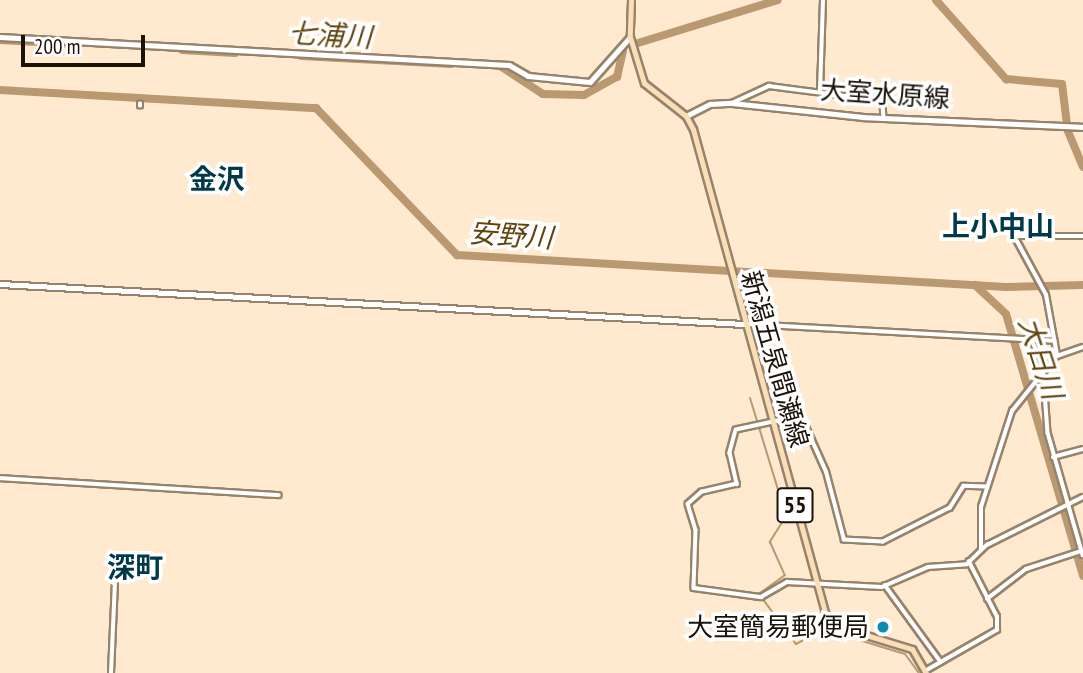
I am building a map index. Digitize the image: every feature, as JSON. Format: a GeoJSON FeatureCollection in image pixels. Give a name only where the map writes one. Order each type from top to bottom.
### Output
{"type":"FeatureCollection","features":[{"type":"Feature","properties":{"kind":"main road"},"geometry":{"type":"LineString","coordinates":[[631,0],[630,37],[644,83],[687,116]]}},
{"type":"Feature","properties":{"kind":"main road"},"geometry":{"type":"LineString","coordinates":[[0,37],[509,65],[528,76],[590,82],[630,37]]}},
{"type":"Feature","properties":{"kind":"main road","name":"大室水原線"},"geometry":{"type":"LineString","coordinates":[[687,116],[710,104],[732,103],[884,117],[1083,127]]}},
{"type":"Feature","properties":{"kind":"main road","name":"新潟五泉間瀬線"},"geometry":{"type":"LineString","coordinates":[[687,116],[769,421],[830,624],[902,645],[926,672]]}},
{"type":"Feature","properties":{"kind":"main road"},"geometry":{"type":"LineString","coordinates":[[0,284],[744,324]]}},
{"type":"Feature","properties":{"kind":"street"},"geometry":{"type":"LineString","coordinates":[[820,91],[823,0]]}},
{"type":"Feature","properties":{"kind":"street"},"geometry":{"type":"LineString","coordinates":[[732,103],[769,86],[846,96],[882,90],[884,117]]}},
{"type":"Feature","properties":{"kind":"street"},"geometry":{"type":"LineString","coordinates":[[1057,356],[1042,282],[1014,236],[1083,236]]}},
{"type":"Feature","properties":{"kind":"street"},"geometry":{"type":"LineString","coordinates":[[744,324],[1055,341]]}},
{"type":"Feature","properties":{"kind":"street"},"geometry":{"type":"LineString","coordinates":[[987,599],[1026,569],[1082,553],[1053,457],[1043,373],[1032,340]]}},
{"type":"Feature","properties":{"kind":"street"},"geometry":{"type":"LineString","coordinates":[[981,549],[987,487],[1024,393],[1057,356],[1083,347]]}},
{"type":"Feature","properties":{"kind":"street"},"geometry":{"type":"LineString","coordinates":[[987,487],[964,486],[944,512],[883,542],[841,536],[829,481],[801,416],[769,421],[733,432],[737,484],[702,492],[688,504],[696,530],[694,588],[761,597],[780,584],[885,585],[928,566],[969,562],[981,549],[1066,502],[1083,497]]}},
{"type":"Feature","properties":{"kind":"street"},"geometry":{"type":"LineString","coordinates":[[1053,457],[1083,449]]}},
{"type":"Feature","properties":{"kind":"street"},"geometry":{"type":"LineString","coordinates":[[0,478],[278,495]]}},
{"type":"Feature","properties":{"kind":"street"},"geometry":{"type":"LineString","coordinates":[[926,672],[997,630],[987,599],[969,562]]}},
{"type":"Feature","properties":{"kind":"street"},"geometry":{"type":"LineString","coordinates":[[111,673],[115,583]]}},
{"type":"Feature","properties":{"kind":"street"},"geometry":{"type":"LineString","coordinates":[[885,585],[941,662]]}},
{"type":"Feature","properties":{"kind":"waterway","name":"七浦川"},"geometry":{"type":"LineString","coordinates":[[638,43],[778,0]]}},
{"type":"Feature","properties":{"kind":"waterway","name":"七浦川"},"geometry":{"type":"LineString","coordinates":[[936,0],[1006,79],[1062,84],[1067,122]]}},
{"type":"Feature","properties":{"kind":"waterway","name":"七浦川"},"geometry":{"type":"LineString","coordinates":[[0,40],[71,44]]}},
{"type":"Feature","properties":{"kind":"waterway","name":"七浦川"},"geometry":{"type":"LineString","coordinates":[[182,50],[235,53]]}},
{"type":"Feature","properties":{"kind":"waterway","name":"七浦川"},"geometry":{"type":"LineString","coordinates":[[500,66],[543,94],[584,95],[617,77],[623,51]]}},
{"type":"Feature","properties":{"kind":"waterway","name":"七浦川"},"geometry":{"type":"LineString","coordinates":[[301,56],[452,64]]}},
{"type":"Feature","properties":{"kind":"waterway","name":"安野川"},"geometry":{"type":"LineString","coordinates":[[0,90],[316,108],[457,255],[1006,287],[1083,285]]}},
{"type":"Feature","properties":{"kind":"waterway","name":"七浦川"},"geometry":{"type":"LineString","coordinates":[[1067,129],[1083,167]]}},
{"type":"Feature","properties":{"kind":"waterway","name":"大日川"},"geometry":{"type":"LineString","coordinates":[[975,285],[1006,314],[1083,576]]}},
{"type":"Feature","properties":{"kind":"waterway"},"geometry":{"type":"LineString","coordinates":[[750,398],[786,516],[770,542],[785,575],[759,594],[796,644],[822,630],[833,632],[905,654],[919,673]]}},
{"type":"Feature","properties":{"kind":"place","name":"大室簡易郵便局"},"geometry":{"type":"Point","coordinates":[883,627]}},
{"type":"Feature","properties":{"kind":"district","name":"金沢"},"geometry":{"type":"Point","coordinates":[217,179]}},
{"type":"Feature","properties":{"kind":"district","name":"上小中山"},"geometry":{"type":"Point","coordinates":[998,226]}},
{"type":"Feature","properties":{"kind":"district","name":"深町"},"geometry":{"type":"Point","coordinates":[135,567]}}]}
